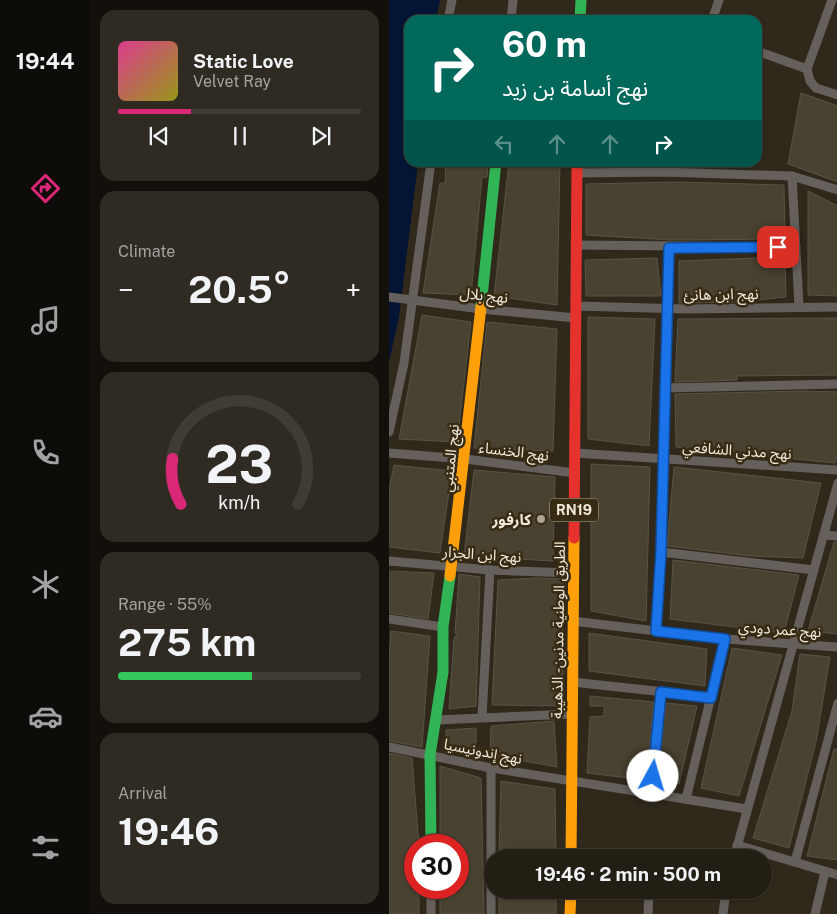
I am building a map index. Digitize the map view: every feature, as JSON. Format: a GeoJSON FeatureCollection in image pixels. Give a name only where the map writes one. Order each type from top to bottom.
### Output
{"type":"FeatureCollection","features":[{"type":"Feature","properties":{"kind":"main road"},"geometry":{"type":"LineString","coordinates":[[580,15],[581,0]]}},
{"type":"Feature","properties":{"kind":"main road","name":"نهج المتنبي"},"geometry":{"type":"LineString","coordinates":[[431,834],[430,755],[443,672],[443,627],[453,566],[495,167]]}},
{"type":"Feature","properties":{"kind":"main road","name":"الطريق الوطنية مدنين - الذهيبة"},"geometry":{"type":"LineString","coordinates":[[571,849],[577,168]]}},
{"type":"Feature","properties":{"kind":"main road"},"geometry":{"type":"LineString","coordinates":[[570,914],[571,899]]}},
{"type":"Feature","properties":{"kind":"street"},"geometry":{"type":"LineString","coordinates":[[449,15],[452,0]]}},
{"type":"Feature","properties":{"kind":"street"},"geometry":{"type":"LineString","coordinates":[[512,15],[513,0]]}},
{"type":"Feature","properties":{"kind":"street"},"geometry":{"type":"LineString","coordinates":[[714,15],[719,0]]}},
{"type":"Feature","properties":{"kind":"street"},"geometry":{"type":"LineString","coordinates":[[831,0],[807,69],[810,81],[816,88],[837,95]]}},
{"type":"Feature","properties":{"kind":"street"},"geometry":{"type":"LineString","coordinates":[[762,53],[807,69]]}},
{"type":"Feature","properties":{"kind":"street"},"geometry":{"type":"LineString","coordinates":[[389,432],[404,363],[409,301],[430,167]]}},
{"type":"Feature","properties":{"kind":"street"},"geometry":{"type":"LineString","coordinates":[[663,172],[664,167]]}},
{"type":"Feature","properties":{"kind":"street"},"geometry":{"type":"LineString","coordinates":[[577,168],[792,176],[837,190]]}},
{"type":"Feature","properties":{"kind":"street"},"geometry":{"type":"LineString","coordinates":[[792,176],[799,306]]}},
{"type":"Feature","properties":{"kind":"street"},"geometry":{"type":"LineString","coordinates":[[576,245],[669,248],[797,247]]}},
{"type":"Feature","properties":{"kind":"street"},"geometry":{"type":"LineString","coordinates":[[656,631],[661,552],[669,248]]}},
{"type":"Feature","properties":{"kind":"street","name":"نهج بلال"},"geometry":{"type":"LineString","coordinates":[[389,297],[409,301],[575,318]]}},
{"type":"Feature","properties":{"kind":"street","name":"نهج ابن هانئ"},"geometry":{"type":"LineString","coordinates":[[576,306],[666,308],[837,306]]}},
{"type":"Feature","properties":{"kind":"street"},"geometry":{"type":"LineString","coordinates":[[665,388],[837,384]]}},
{"type":"Feature","properties":{"kind":"street","name":"نهج الخنساء"},"geometry":{"type":"LineString","coordinates":[[389,453],[465,459],[575,473]]}},
{"type":"Feature","properties":{"kind":"street","name":"نهج مدني الشافعي"},"geometry":{"type":"LineString","coordinates":[[575,453],[837,470]]}},
{"type":"Feature","properties":{"kind":"street"},"geometry":{"type":"LineString","coordinates":[[736,849],[837,483]]}},
{"type":"Feature","properties":{"kind":"street"},"geometry":{"type":"LineString","coordinates":[[824,535],[837,536]]}},
{"type":"Feature","properties":{"kind":"street"},"geometry":{"type":"LineString","coordinates":[[661,552],[814,570]]}},
{"type":"Feature","properties":{"kind":"street","name":"نهج ابن الجزار"},"geometry":{"type":"LineString","coordinates":[[389,561],[490,570],[573,573]]}},
{"type":"Feature","properties":{"kind":"street"},"geometry":{"type":"LineString","coordinates":[[483,717],[490,570]]}},
{"type":"Feature","properties":{"kind":"street"},"geometry":{"type":"LineString","coordinates":[[389,619],[443,627]]}},
{"type":"Feature","properties":{"kind":"street","name":"نهج عمر دودي"},"geometry":{"type":"LineString","coordinates":[[572,621],[725,639],[837,647]]}},
{"type":"Feature","properties":{"kind":"street"},"geometry":{"type":"LineString","coordinates":[[686,799],[725,639]]}},
{"type":"Feature","properties":{"kind":"street"},"geometry":{"type":"LineString","coordinates":[[572,682],[711,698]]}},
{"type":"Feature","properties":{"kind":"street"},"geometry":{"type":"LineString","coordinates":[[651,793],[661,692]]}},
{"type":"Feature","properties":{"kind":"street"},"geometry":{"type":"LineString","coordinates":[[795,862],[837,703]]}},
{"type":"Feature","properties":{"kind":"street"},"geometry":{"type":"LineString","coordinates":[[437,720],[571,714]]}},
{"type":"Feature","properties":{"kind":"street","name":"نهج إندونيسيا"},"geometry":{"type":"LineString","coordinates":[[389,747],[491,768],[747,809]]}},
{"type":"Feature","properties":{"kind":"street"},"geometry":{"type":"LineString","coordinates":[[491,768],[491,914]]}},
{"type":"Feature","properties":{"kind":"street"},"geometry":{"type":"LineString","coordinates":[[737,845],[837,874]]}},
{"type":"Feature","properties":{"kind":"street"},"geometry":{"type":"LineString","coordinates":[[815,914],[825,872]]}},
{"type":"Feature","properties":{"kind":"street"},"geometry":{"type":"LineString","coordinates":[[431,899],[431,914]]}},
{"type":"Feature","properties":{"kind":"street"},"geometry":{"type":"LineString","coordinates":[[647,914],[648,899]]}},
{"type":"Feature","properties":{"kind":"street"},"geometry":{"type":"LineString","coordinates":[[723,914],[725,899]]}},
{"type":"Feature","properties":{"kind":"water"},"geometry":{"type":"Polygon","coordinates":[[[389,0],[440,0],[437,15],[404,15],[404,167],[418,167],[399,317],[389,362],[389,0]]]}},
{"type":"Feature","properties":{"kind":"building"},"geometry":{"type":"Polygon","coordinates":[[[801,93],[838,106],[838,182],[788,164],[801,93]]]}},
{"type":"Feature","properties":{"kind":"building"},"geometry":{"type":"Polygon","coordinates":[[[446,167],[488,167],[487,177],[482,177],[471,295],[423,293],[440,183],[445,183],[446,167]]]}},
{"type":"Feature","properties":{"kind":"building"},"geometry":{"type":"Polygon","coordinates":[[[508,167],[560,167],[557,305],[494,296],[508,167]]]}},
{"type":"Feature","properties":{"kind":"building"},"geometry":{"type":"Polygon","coordinates":[[[676,182],[784,185],[785,239],[671,240],[586,235],[586,184],[676,182]]]}},
{"type":"Feature","properties":{"kind":"building"},"geometry":{"type":"Polygon","coordinates":[[[808,191],[838,206],[838,296],[808,295],[808,191]]]}},
{"type":"Feature","properties":{"kind":"building"},"geometry":{"type":"Polygon","coordinates":[[[785,257],[786,297],[736,302],[679,303],[679,261],[785,257]]]}},
{"type":"Feature","properties":{"kind":"building"},"geometry":{"type":"Polygon","coordinates":[[[657,258],[661,296],[586,296],[585,260],[657,258]]]}},
{"type":"Feature","properties":{"kind":"building"},"geometry":{"type":"Polygon","coordinates":[[[422,315],[471,322],[457,442],[399,439],[422,315]]]}},
{"type":"Feature","properties":{"kind":"building"},"geometry":{"type":"Polygon","coordinates":[[[588,317],[655,319],[649,446],[588,439],[588,317]]]}},
{"type":"Feature","properties":{"kind":"building"},"geometry":{"type":"Polygon","coordinates":[[[838,318],[838,375],[737,376],[737,380],[675,382],[678,319],[838,318]]]}},
{"type":"Feature","properties":{"kind":"building"},"geometry":{"type":"Polygon","coordinates":[[[487,322],[557,329],[553,451],[474,448],[487,322]]]}},
{"type":"Feature","properties":{"kind":"building"},"geometry":{"type":"Polygon","coordinates":[[[838,392],[838,453],[835,463],[676,447],[675,394],[838,392]]]}},
{"type":"Feature","properties":{"kind":"building"},"geometry":{"type":"Polygon","coordinates":[[[591,464],[650,467],[646,621],[591,611],[591,464]]]}},
{"type":"Feature","properties":{"kind":"building"},"geometry":{"type":"Polygon","coordinates":[[[394,465],[452,471],[440,553],[389,547],[389,490],[394,465]]]}},
{"type":"Feature","properties":{"kind":"building"},"geometry":{"type":"Polygon","coordinates":[[[674,467],[821,483],[803,558],[750,556],[667,546],[674,467]]]}},
{"type":"Feature","properties":{"kind":"building"},"geometry":{"type":"Polygon","coordinates":[[[474,470],[555,477],[553,561],[464,556],[474,470]]]}},
{"type":"Feature","properties":{"kind":"building"},"geometry":{"type":"Polygon","coordinates":[[[834,542],[838,542],[838,634],[808,631],[834,542]]]}},
{"type":"Feature","properties":{"kind":"building"},"geometry":{"type":"Polygon","coordinates":[[[673,560],[799,575],[784,633],[670,619],[673,560]]]}},
{"type":"Feature","properties":{"kind":"building"},"geometry":{"type":"Polygon","coordinates":[[[389,571],[434,573],[428,619],[389,613],[389,571]]]}},
{"type":"Feature","properties":{"kind":"building"},"geometry":{"type":"Polygon","coordinates":[[[459,574],[480,577],[476,706],[449,709],[454,639],[457,633],[455,633],[459,574]]]}},
{"type":"Feature","properties":{"kind":"building"},"geometry":{"type":"Polygon","coordinates":[[[563,579],[563,706],[492,705],[498,580],[563,579]]]}},
{"type":"Feature","properties":{"kind":"building"},"geometry":{"type":"Polygon","coordinates":[[[391,631],[430,636],[422,747],[389,741],[389,656],[391,631]]]}},
{"type":"Feature","properties":{"kind":"building"},"geometry":{"type":"Polygon","coordinates":[[[589,633],[707,649],[705,686],[589,671],[589,633]]]}},
{"type":"Feature","properties":{"kind":"building"},"geometry":{"type":"Polygon","coordinates":[[[732,648],[782,655],[739,796],[701,788],[732,648]]]}},
{"type":"Feature","properties":{"kind":"building"},"geometry":{"type":"Polygon","coordinates":[[[800,654],[830,657],[816,742],[789,848],[753,838],[792,711],[800,654]]]}},
{"type":"Feature","properties":{"kind":"building"},"geometry":{"type":"Polygon","coordinates":[[[590,696],[654,702],[646,780],[587,773],[590,717],[604,716],[604,706],[590,706],[590,696]]]}},
{"type":"Feature","properties":{"kind":"building"},"geometry":{"type":"Polygon","coordinates":[[[666,703],[697,706],[679,784],[658,781],[666,703]]]}},
{"type":"Feature","properties":{"kind":"building"},"geometry":{"type":"Polygon","coordinates":[[[554,721],[557,767],[490,755],[491,726],[554,721]]]}},
{"type":"Feature","properties":{"kind":"building"},"geometry":{"type":"Polygon","coordinates":[[[476,728],[476,753],[446,747],[446,730],[476,728]]]}},
{"type":"Feature","properties":{"kind":"building"},"geometry":{"type":"Polygon","coordinates":[[[834,749],[838,749],[838,860],[807,856],[834,749]]]}},
{"type":"Feature","properties":{"kind":"building"},"geometry":{"type":"Polygon","coordinates":[[[389,753],[412,758],[418,834],[404,834],[404,899],[419,899],[419,914],[389,914],[389,753]]]}},
{"type":"Feature","properties":{"kind":"building"},"geometry":{"type":"Polygon","coordinates":[[[440,766],[481,778],[484,914],[440,914],[440,899],[469,899],[469,834],[440,834],[440,766]]]}},
{"type":"Feature","properties":{"kind":"building"},"geometry":{"type":"Polygon","coordinates":[[[501,781],[555,789],[556,849],[499,849],[501,781]]]}},
{"type":"Feature","properties":{"kind":"building"},"geometry":{"type":"Polygon","coordinates":[[[499,899],[556,899],[556,914],[499,914],[499,899]]]}},
{"type":"Feature","properties":{"kind":"traffic: fast"},"geometry":{"type":"LineString","coordinates":[[580,15],[581,0]]}},
{"type":"Feature","properties":{"kind":"traffic: fast"},"geometry":{"type":"LineString","coordinates":[[481,307],[495,167]]}},
{"type":"Feature","properties":{"kind":"traffic: fast"},"geometry":{"type":"LineString","coordinates":[[431,834],[430,755],[443,672],[443,627],[450,576]]}},
{"type":"Feature","properties":{"kind":"traffic: slow"},"geometry":{"type":"LineString","coordinates":[[450,576],[481,307]]}},
{"type":"Feature","properties":{"kind":"traffic: slow"},"geometry":{"type":"LineString","coordinates":[[571,849],[574,538]]}},
{"type":"Feature","properties":{"kind":"traffic: slow"},"geometry":{"type":"LineString","coordinates":[[570,914],[571,899]]}},
{"type":"Feature","properties":{"kind":"traffic: jam"},"geometry":{"type":"LineString","coordinates":[[574,538],[577,167]]}},
{"type":"Feature","properties":{"kind":"place","name":"كارفور"},"geometry":{"type":"Point","coordinates":[541,519]}},
{"type":"Feature","properties":{"kind":"route"},"geometry":{"type":"LineString","coordinates":[[653,776],[661,692],[711,698],[725,639],[656,631],[661,552],[669,248],[778,247]]}}]}
